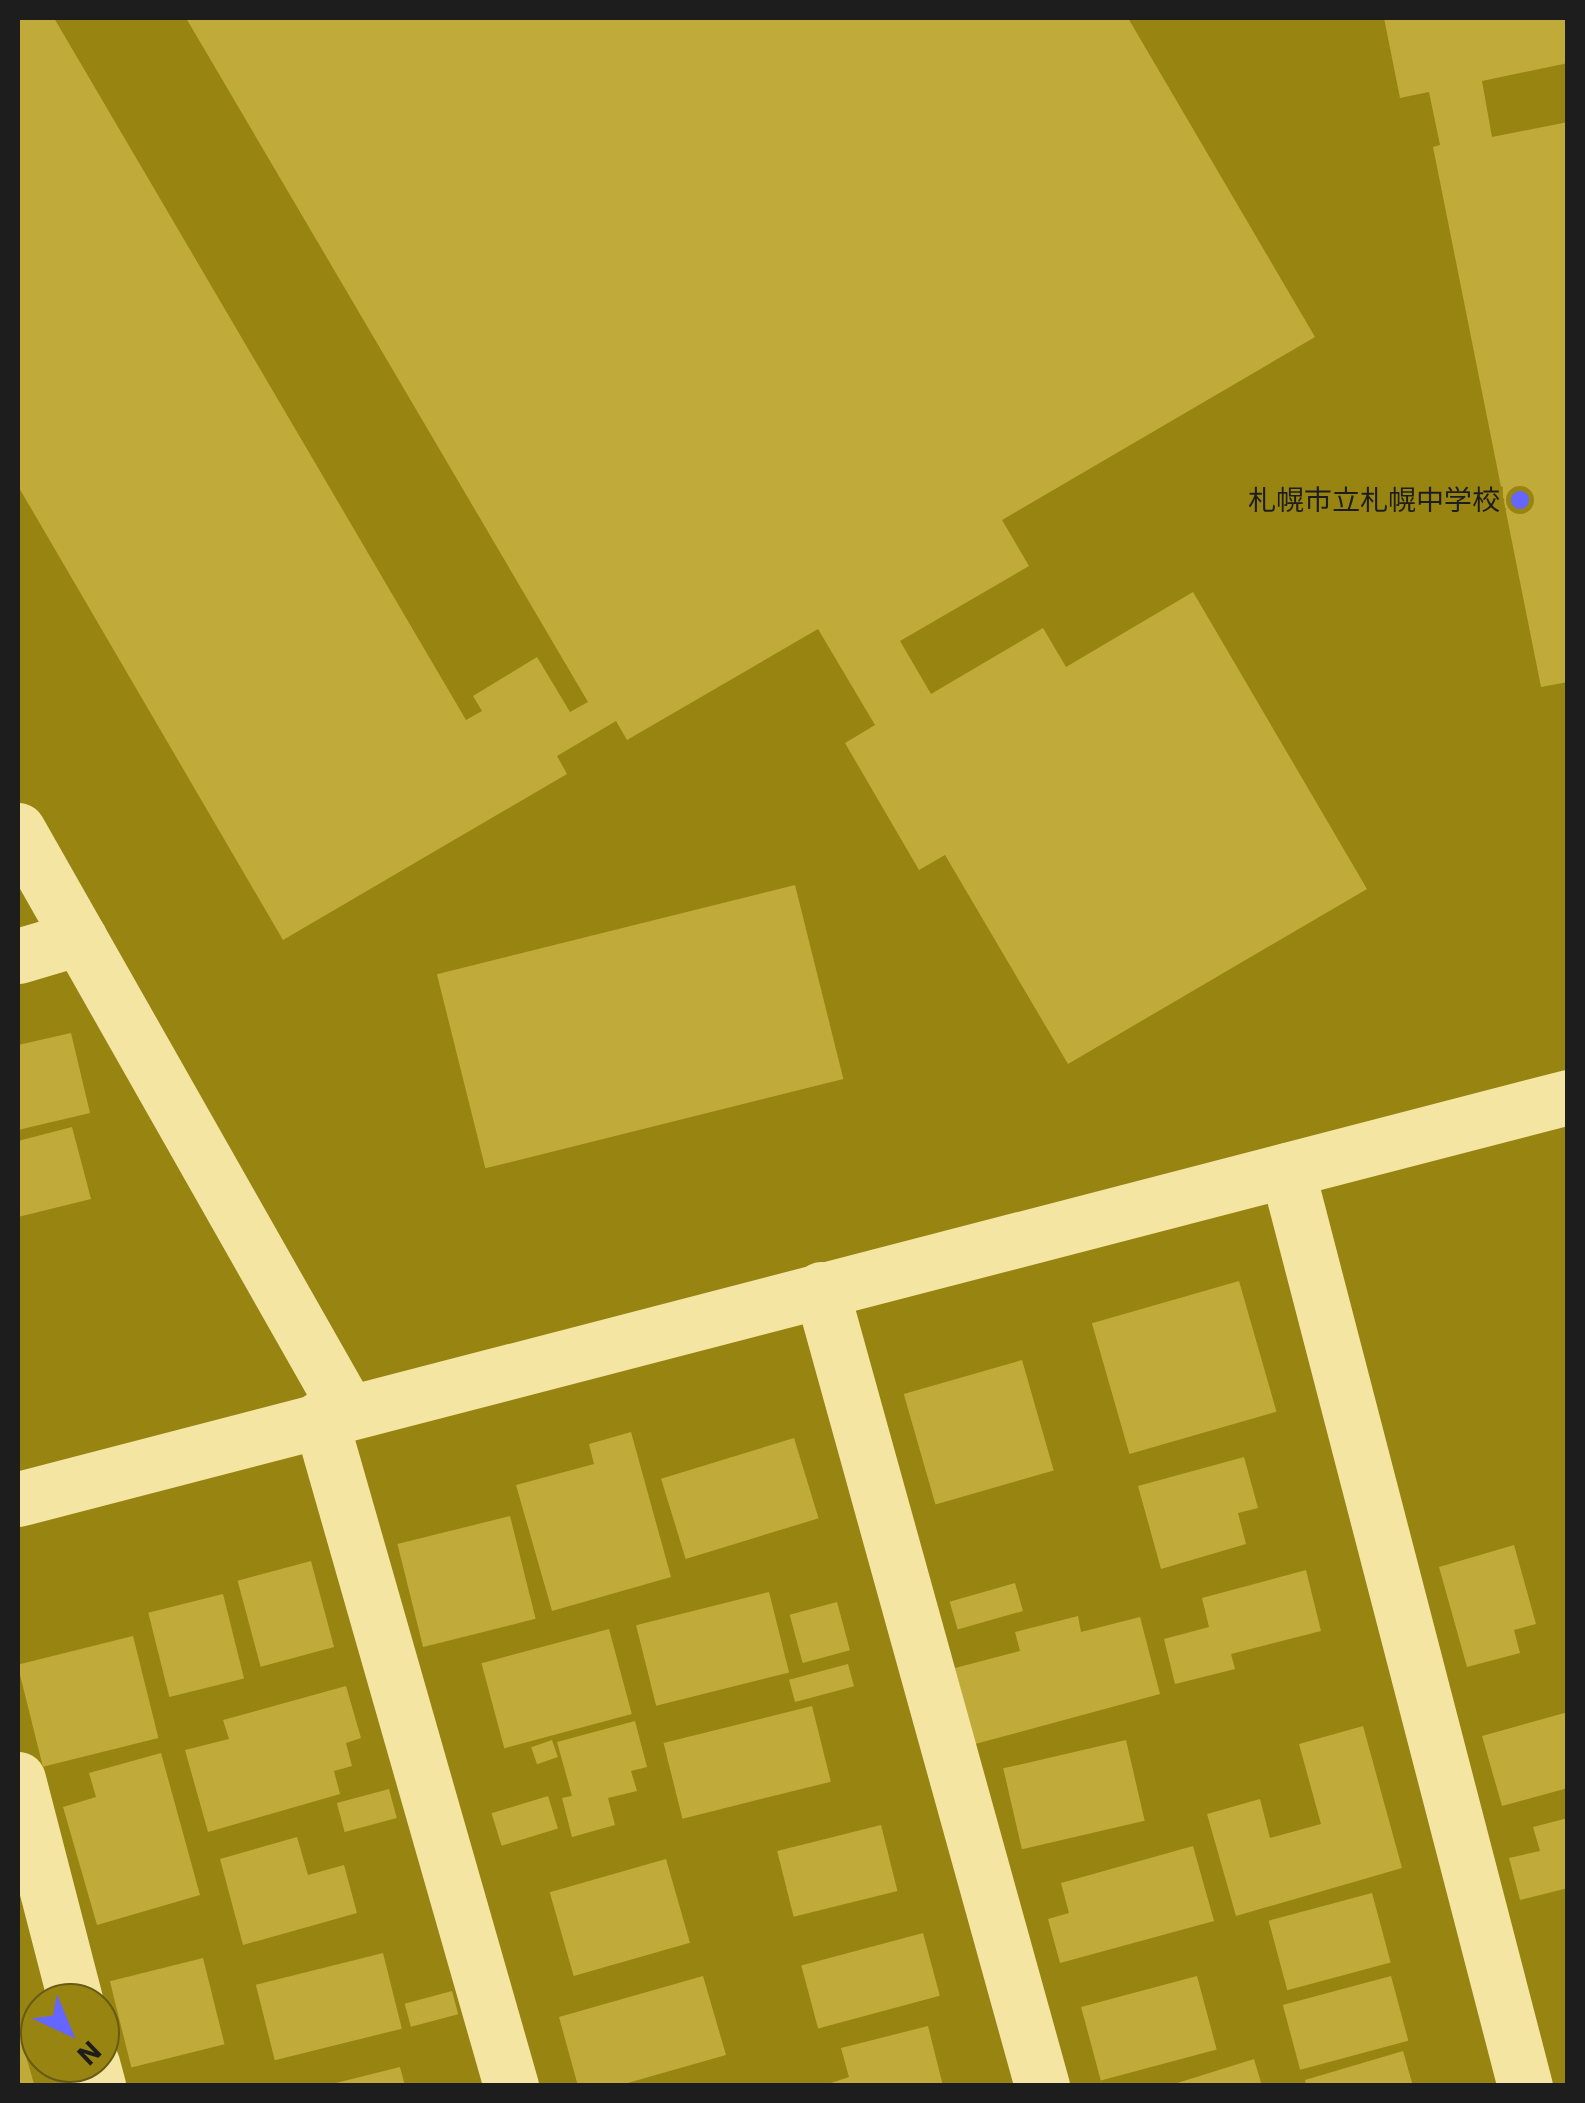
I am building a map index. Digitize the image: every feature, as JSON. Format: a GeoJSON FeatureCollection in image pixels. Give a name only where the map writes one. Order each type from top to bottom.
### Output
{"type":"FeatureCollection","features":[{"type":"Feature","properties":{"kind":"street"},"geometry":{"type":"LineString","coordinates":[[18,830],[80,938],[334,1414],[511,2086]]}},
{"type":"Feature","properties":{"kind":"street"},"geometry":{"type":"LineString","coordinates":[[18,956],[80,938]]}},
{"type":"Feature","properties":{"kind":"street"},"geometry":{"type":"LineString","coordinates":[[18,1499],[1568,1097]]}},
{"type":"Feature","properties":{"kind":"street"},"geometry":{"type":"LineString","coordinates":[[1287,1170],[1524,2086]]}},
{"type":"Feature","properties":{"kind":"street"},"geometry":{"type":"LineString","coordinates":[[820,1289],[1042,2086]]}},
{"type":"Feature","properties":{"kind":"street"},"geometry":{"type":"LineString","coordinates":[[18,1779],[71,1983]]}},
{"type":"Feature","properties":{"kind":"building"},"geometry":{"type":"Polygon","coordinates":[[[18,18],[54,18],[466,720],[482,711],[473,696],[537,657],[570,712],[588,702],[186,18],[1128,18],[1315,337],[1002,520],[1029,566],[900,641],[931,694],[1043,628],[1066,667],[1193,592],[1367,889],[1068,1064],[945,855],[919,870],[845,743],[875,725],[818,629],[627,740],[616,721],[557,756],[567,774],[283,940],[18,486],[18,18]]]}},
{"type":"Feature","properties":{"kind":"building","name":"札幌市立札幌中学校"},"geometry":{"type":"Polygon","coordinates":[[[1384,18],[1568,18],[1568,63],[1482,81],[1492,137],[1568,122],[1568,682],[1541,687],[1433,147],[1440,145],[1429,92],[1400,98],[1384,18]]]}},
{"type":"Feature","properties":{"kind":"building"},"geometry":{"type":"Polygon","coordinates":[[[795,885],[843,1079],[485,1168],[437,974],[795,885]]]}},
{"type":"Feature","properties":{"kind":"building"},"geometry":{"type":"Polygon","coordinates":[[[71,1033],[90,1113],[18,1130],[18,1045],[71,1033]]]}},
{"type":"Feature","properties":{"kind":"building"},"geometry":{"type":"Polygon","coordinates":[[[72,1127],[91,1199],[18,1217],[18,1141],[72,1127]]]}},
{"type":"Feature","properties":{"kind":"building"},"geometry":{"type":"Polygon","coordinates":[[[1239,1281],[1276,1412],[1129,1454],[1092,1323],[1239,1281]]]}},
{"type":"Feature","properties":{"kind":"building"},"geometry":{"type":"Polygon","coordinates":[[[1022,1360],[1054,1471],[935,1504],[904,1394],[1022,1360]]]}},
{"type":"Feature","properties":{"kind":"building"},"geometry":{"type":"Polygon","coordinates":[[[631,1432],[671,1577],[552,1611],[516,1485],[594,1464],[589,1444],[631,1432]]]}},
{"type":"Feature","properties":{"kind":"building"},"geometry":{"type":"Polygon","coordinates":[[[794,1438],[819,1518],[686,1559],[661,1479],[794,1438]]]}},
{"type":"Feature","properties":{"kind":"building"},"geometry":{"type":"Polygon","coordinates":[[[1244,1457],[1258,1508],[1238,1513],[1246,1544],[1161,1569],[1138,1486],[1244,1457]]]}},
{"type":"Feature","properties":{"kind":"building"},"geometry":{"type":"Polygon","coordinates":[[[510,1516],[536,1619],[423,1647],[397,1544],[510,1516]]]}},
{"type":"Feature","properties":{"kind":"building"},"geometry":{"type":"Polygon","coordinates":[[[1514,1545],[1536,1624],[1514,1630],[1520,1653],[1467,1667],[1439,1567],[1514,1545]]]}},
{"type":"Feature","properties":{"kind":"building"},"geometry":{"type":"Polygon","coordinates":[[[311,1561],[334,1647],[261,1667],[238,1581],[311,1561]]]}},
{"type":"Feature","properties":{"kind":"building"},"geometry":{"type":"Polygon","coordinates":[[[1306,1570],[1321,1631],[1231,1654],[1235,1669],[1175,1684],[1164,1639],[1209,1627],[1202,1598],[1306,1570]]]}},
{"type":"Feature","properties":{"kind":"building"},"geometry":{"type":"Polygon","coordinates":[[[1015,1583],[1023,1611],[958,1630],[950,1602],[1015,1583]]]}},
{"type":"Feature","properties":{"kind":"building"},"geometry":{"type":"Polygon","coordinates":[[[769,1592],[789,1673],[656,1706],[636,1625],[769,1592]]]}},
{"type":"Feature","properties":{"kind":"building"},"geometry":{"type":"Polygon","coordinates":[[[223,1594],[244,1678],[169,1697],[148,1613],[223,1594]]]}},
{"type":"Feature","properties":{"kind":"building"},"geometry":{"type":"Polygon","coordinates":[[[837,1602],[850,1650],[803,1663],[790,1615],[837,1602]]]}},
{"type":"Feature","properties":{"kind":"building"},"geometry":{"type":"Polygon","coordinates":[[[1078,1616],[1081,1632],[1140,1617],[1160,1694],[975,1744],[955,1668],[1020,1651],[1015,1632],[1078,1616]]]}},
{"type":"Feature","properties":{"kind":"building"},"geometry":{"type":"Polygon","coordinates":[[[609,1629],[632,1714],[504,1748],[481,1663],[609,1629]]]}},
{"type":"Feature","properties":{"kind":"building"},"geometry":{"type":"Polygon","coordinates":[[[133,1636],[158,1738],[43,1767],[18,1665],[133,1636]]]}},
{"type":"Feature","properties":{"kind":"building"},"geometry":{"type":"Polygon","coordinates":[[[848,1664],[854,1686],[795,1702],[789,1680],[848,1664]]]}},
{"type":"Feature","properties":{"kind":"building"},"geometry":{"type":"Polygon","coordinates":[[[346,1686],[361,1738],[346,1743],[352,1766],[334,1771],[340,1794],[208,1832],[185,1750],[229,1739],[223,1720],[346,1686]]]}},
{"type":"Feature","properties":{"kind":"building"},"geometry":{"type":"Polygon","coordinates":[[[812,1706],[831,1782],[682,1819],[664,1743],[812,1706]]]}},
{"type":"Feature","properties":{"kind":"building"},"geometry":{"type":"Polygon","coordinates":[[[1568,1712],[1568,1788],[1502,1806],[1482,1736],[1568,1712]]]}},
{"type":"Feature","properties":{"kind":"building"},"geometry":{"type":"Polygon","coordinates":[[[635,1721],[647,1767],[631,1771],[637,1791],[608,1798],[615,1825],[572,1837],[562,1798],[572,1796],[557,1742],[635,1721]]]}},
{"type":"Feature","properties":{"kind":"building"},"geometry":{"type":"Polygon","coordinates":[[[1363,1726],[1402,1868],[1236,1916],[1207,1814],[1260,1799],[1270,1838],[1321,1824],[1299,1744],[1363,1726]]]}},
{"type":"Feature","properties":{"kind":"building"},"geometry":{"type":"Polygon","coordinates":[[[552,1740],[558,1757],[537,1764],[531,1747],[552,1740]]]}},
{"type":"Feature","properties":{"kind":"building"},"geometry":{"type":"Polygon","coordinates":[[[1126,1740],[1145,1821],[1022,1849],[1003,1768],[1126,1740]]]}},
{"type":"Feature","properties":{"kind":"building"},"geometry":{"type":"Polygon","coordinates":[[[161,1753],[200,1895],[97,1925],[63,1807],[96,1797],[89,1773],[161,1753]]]}},
{"type":"Feature","properties":{"kind":"building"},"geometry":{"type":"Polygon","coordinates":[[[389,1789],[397,1818],[345,1832],[337,1803],[389,1789]]]}},
{"type":"Feature","properties":{"kind":"building"},"geometry":{"type":"Polygon","coordinates":[[[548,1796],[558,1829],[502,1846],[492,1813],[548,1796]]]}},
{"type":"Feature","properties":{"kind":"building"},"geometry":{"type":"Polygon","coordinates":[[[1568,1818],[1568,1888],[1520,1900],[1509,1858],[1540,1851],[1533,1827],[1568,1818]]]}},
{"type":"Feature","properties":{"kind":"building"},"geometry":{"type":"Polygon","coordinates":[[[881,1825],[897,1891],[794,1917],[777,1851],[881,1825]]]}},
{"type":"Feature","properties":{"kind":"building"},"geometry":{"type":"Polygon","coordinates":[[[297,1837],[308,1875],[344,1865],[357,1913],[243,1945],[220,1859],[297,1837]]]}},
{"type":"Feature","properties":{"kind":"building"},"geometry":{"type":"Polygon","coordinates":[[[1193,1846],[1214,1921],[1060,1963],[1048,1919],[1069,1913],[1061,1883],[1193,1846]]]}},
{"type":"Feature","properties":{"kind":"building"},"geometry":{"type":"Polygon","coordinates":[[[666,1859],[690,1943],[574,1976],[550,1892],[666,1859]]]}},
{"type":"Feature","properties":{"kind":"building"},"geometry":{"type":"Polygon","coordinates":[[[1372,1893],[1391,1963],[1287,1990],[1269,1921],[1372,1893]]]}},
{"type":"Feature","properties":{"kind":"building"},"geometry":{"type":"Polygon","coordinates":[[[923,1933],[940,1996],[818,2028],[801,1966],[923,1933]]]}},
{"type":"Feature","properties":{"kind":"building"},"geometry":{"type":"Polygon","coordinates":[[[383,1953],[402,2029],[275,2060],[256,1985],[383,1953]]]}},
{"type":"Feature","properties":{"kind":"building"},"geometry":{"type":"Polygon","coordinates":[[[203,1958],[225,2044],[131,2068],[120,2022],[120,1983],[110,1983],[203,1958]]]}},
{"type":"Feature","properties":{"kind":"building"},"geometry":{"type":"Polygon","coordinates":[[[703,1976],[726,2055],[617,2086],[578,2086],[559,2017],[703,1976]]]}},
{"type":"Feature","properties":{"kind":"building"},"geometry":{"type":"Polygon","coordinates":[[[1197,1976],[1217,2049],[1101,2080],[1081,2007],[1197,1976]]]}},
{"type":"Feature","properties":{"kind":"building"},"geometry":{"type":"Polygon","coordinates":[[[1391,1976],[1408,2041],[1300,2070],[1283,2005],[1391,1976]]]}},
{"type":"Feature","properties":{"kind":"building"},"geometry":{"type":"Polygon","coordinates":[[[452,1991],[458,2014],[411,2027],[405,2004],[452,1991]]]}},
{"type":"Feature","properties":{"kind":"building"},"geometry":{"type":"Polygon","coordinates":[[[928,2026],[943,2086],[822,2086],[849,2077],[841,2048],[928,2026]]]}},
{"type":"Feature","properties":{"kind":"building"},"geometry":{"type":"Polygon","coordinates":[[[18,2028],[20,2083],[34,2084],[18,2086],[18,2028]]]}},
{"type":"Feature","properties":{"kind":"building"},"geometry":{"type":"Polygon","coordinates":[[[1403,2051],[1413,2086],[1306,2086],[1305,2080],[1403,2051]]]}},
{"type":"Feature","properties":{"kind":"building"},"geometry":{"type":"Polygon","coordinates":[[[1254,2059],[1262,2086],[1171,2086],[1171,2085],[1254,2059]]]}},
{"type":"Feature","properties":{"kind":"building"},"geometry":{"type":"Polygon","coordinates":[[[400,2067],[405,2086],[332,2086],[332,2084],[400,2067]]]}},
{"type":"Feature","properties":{"kind":"place","name":"札幌市立札幌中学校"},"geometry":{"type":"Point","coordinates":[1520,500]}}]}
